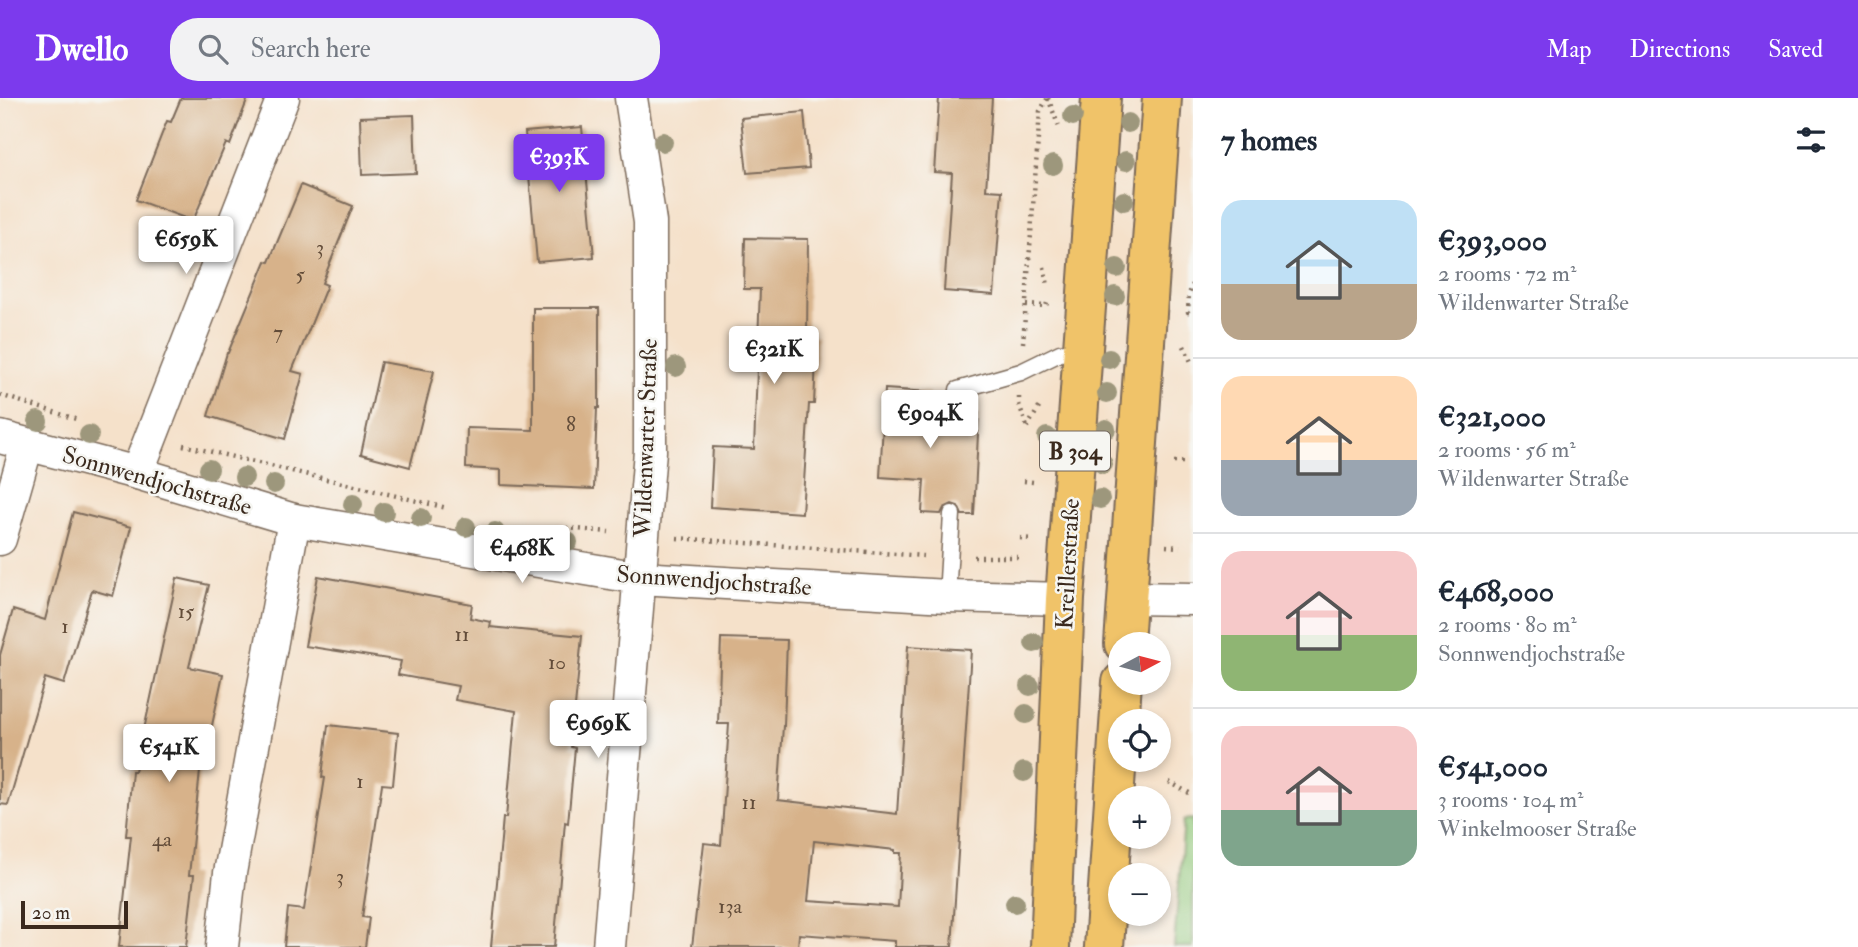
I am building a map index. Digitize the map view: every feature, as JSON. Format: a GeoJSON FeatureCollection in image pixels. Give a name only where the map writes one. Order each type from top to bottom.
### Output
{"type":"FeatureCollection","features":[{"type":"Feature","properties":{"kind":"main road","name":"Kreillerstraße"},"geometry":{"type":"LineString","coordinates":[[1050,947],[1065,599],[1101,98]]}},
{"type":"Feature","properties":{"kind":"main road","name":"B 304"},"geometry":{"type":"LineString","coordinates":[[1125,632],[1162,98]]}},
{"type":"Feature","properties":{"kind":"main road"},"geometry":{"type":"LineString","coordinates":[[1104,947],[1121,695]]}},
{"type":"Feature","properties":{"kind":"street"},"geometry":{"type":"LineString","coordinates":[[137,473],[283,98]]}},
{"type":"Feature","properties":{"kind":"street","name":"Wildenwarter Straße"},"geometry":{"type":"LineString","coordinates":[[609,947],[650,451],[650,222],[631,98]]}},
{"type":"Feature","properties":{"kind":"street"},"geometry":{"type":"LineString","coordinates":[[0,539],[14,441]]}},
{"type":"Feature","properties":{"kind":"street","name":"Sonnwendjochstraße"},"geometry":{"type":"LineString","coordinates":[[14,441],[137,473],[294,520],[640,578],[947,596],[1065,599]]}},
{"type":"Feature","properties":{"kind":"street"},"geometry":{"type":"LineString","coordinates":[[222,947],[230,873],[294,520]]}},
{"type":"Feature","properties":{"kind":"street"},"geometry":{"type":"LineString","coordinates":[[1127,598],[1193,599]]}},
{"type":"Feature","properties":{"kind":"lane"},"geometry":{"type":"LineString","coordinates":[[957,411],[958,390],[1021,373],[1060,352],[1083,349]]}},
{"type":"Feature","properties":{"kind":"lane"},"geometry":{"type":"LineString","coordinates":[[947,596],[952,514]]}},
{"type":"Feature","properties":{"kind":"path"},"geometry":{"type":"LineString","coordinates":[[1027,427],[1019,404],[1040,111],[1048,98]]}},
{"type":"Feature","properties":{"kind":"path"},"geometry":{"type":"LineString","coordinates":[[1026,305],[1046,306],[1048,285],[1044,267]]}},
{"type":"Feature","properties":{"kind":"path"},"geometry":{"type":"LineString","coordinates":[[1048,285],[1052,277]]}},
{"type":"Feature","properties":{"kind":"path"},"geometry":{"type":"LineString","coordinates":[[1193,284],[1189,294],[1188,312],[1193,313]]}},
{"type":"Feature","properties":{"kind":"path"},"geometry":{"type":"LineString","coordinates":[[0,395],[78,419]]}},
{"type":"Feature","properties":{"kind":"path"},"geometry":{"type":"LineString","coordinates":[[150,439],[456,510]]}},
{"type":"Feature","properties":{"kind":"path"},"geometry":{"type":"LineString","coordinates":[[1173,462],[1185,462]]}},
{"type":"Feature","properties":{"kind":"path"},"geometry":{"type":"LineString","coordinates":[[1024,481],[1033,482]]}},
{"type":"Feature","properties":{"kind":"path"},"geometry":{"type":"LineString","coordinates":[[558,527],[950,557],[1019,557]]}},
{"type":"Feature","properties":{"kind":"path"},"geometry":{"type":"LineString","coordinates":[[1169,782],[1193,795]]}},
{"type":"Feature","properties":{"kind":"green space"},"geometry":{"type":"Polygon","coordinates":[[[1193,819],[1193,947],[1174,947],[1184,820],[1193,819]]]}},
{"type":"Feature","properties":{"kind":"building"},"geometry":{"type":"Polygon","coordinates":[[[181,98],[248,98],[230,145],[226,143],[193,221],[136,200],[167,121],[171,122],[181,98]]]}},
{"type":"Feature","properties":{"kind":"building"},"geometry":{"type":"Polygon","coordinates":[[[939,98],[992,98],[986,190],[1002,191],[994,295],[944,291],[952,173],[934,172],[939,98]]]}},
{"type":"Feature","properties":{"kind":"building"},"geometry":{"type":"Polygon","coordinates":[[[804,112],[809,168],[747,173],[741,118],[804,112]]]}},
{"type":"Feature","properties":{"kind":"building"},"geometry":{"type":"Polygon","coordinates":[[[414,115],[416,173],[362,175],[360,117],[414,115]]]}},
{"type":"Feature","properties":{"kind":"building"},"geometry":{"type":"Polygon","coordinates":[[[582,127],[594,257],[537,262],[525,132],[582,127]]]}},
{"type":"Feature","properties":{"kind":"building"},"geometry":{"type":"Polygon","coordinates":[[[301,185],[353,206],[322,283],[327,285],[292,371],[303,374],[285,439],[208,416],[227,353],[301,185]]]}},
{"type":"Feature","properties":{"kind":"building"},"geometry":{"type":"Polygon","coordinates":[[[745,238],[808,239],[807,336],[817,337],[814,404],[809,404],[802,513],[710,507],[713,447],[754,449],[760,289],[744,289],[745,238]]]}},
{"type":"Feature","properties":{"kind":"building"},"geometry":{"type":"Polygon","coordinates":[[[533,308],[599,308],[599,408],[594,489],[501,485],[501,470],[466,468],[467,428],[533,430],[533,308]]]}},
{"type":"Feature","properties":{"kind":"building"},"geometry":{"type":"Polygon","coordinates":[[[381,362],[434,371],[410,467],[361,454],[381,362]]]}},
{"type":"Feature","properties":{"kind":"building"},"geometry":{"type":"Polygon","coordinates":[[[885,389],[929,392],[928,410],[947,411],[948,416],[956,421],[962,420],[967,412],[979,413],[974,515],[962,515],[958,506],[952,504],[944,508],[941,514],[922,513],[924,480],[880,477],[885,389]]]}},
{"type":"Feature","properties":{"kind":"building"},"geometry":{"type":"Polygon","coordinates":[[[73,512],[131,527],[113,596],[92,590],[64,684],[45,678],[8,805],[0,804],[0,655],[13,610],[45,620],[73,512]]]}},
{"type":"Feature","properties":{"kind":"building"},"geometry":{"type":"Polygon","coordinates":[[[318,576],[472,604],[470,618],[491,622],[490,627],[582,636],[571,747],[575,748],[568,823],[565,822],[554,947],[491,947],[516,711],[455,700],[458,686],[398,675],[401,661],[305,646],[318,576]]]}},
{"type":"Feature","properties":{"kind":"building"},"geometry":{"type":"Polygon","coordinates":[[[177,578],[209,585],[189,667],[223,674],[208,744],[203,743],[189,875],[194,875],[186,947],[119,947],[131,836],[126,836],[132,771],[135,771],[177,578]]]}},
{"type":"Feature","properties":{"kind":"building"},"geometry":{"type":"Polygon","coordinates":[[[721,638],[787,640],[778,800],[897,814],[908,646],[971,650],[952,947],[895,947],[895,941],[799,934],[798,947],[692,947],[704,843],[721,845],[729,724],[718,724],[721,638]],[[814,841],[808,901],[898,907],[901,853],[895,853],[895,850],[814,841]]]}},
{"type":"Feature","properties":{"kind":"building"},"geometry":{"type":"Polygon","coordinates":[[[328,725],[398,733],[393,785],[382,784],[362,917],[369,918],[365,947],[284,947],[288,908],[304,910],[325,778],[322,777],[328,725]]]}}]}
